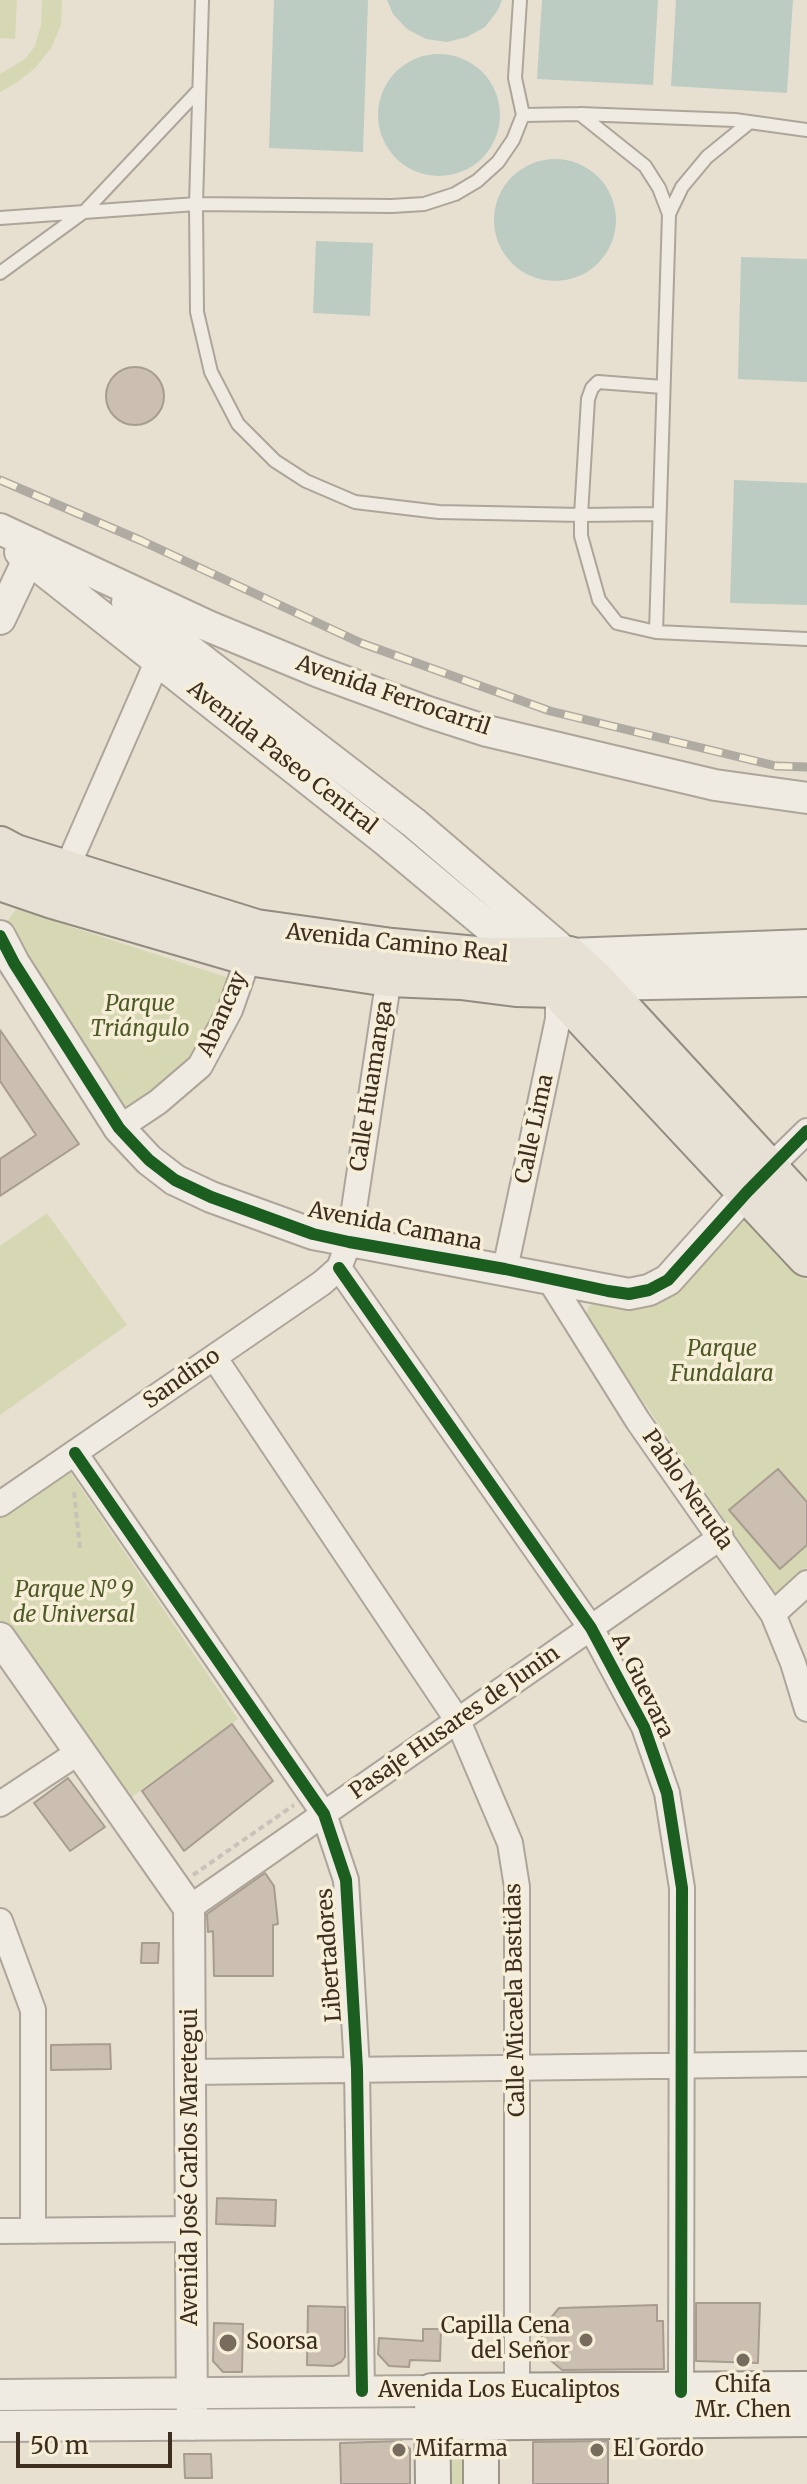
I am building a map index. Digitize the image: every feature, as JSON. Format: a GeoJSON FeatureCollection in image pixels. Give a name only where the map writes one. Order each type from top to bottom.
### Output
{"type":"FeatureCollection","features":[{"type":"Feature","properties":{"kind":"main road","name":"Avenida Camino Real"},"geometry":{"type":"LineString","coordinates":[[0,846],[15,854],[256,929],[392,948],[525,957]]}},
{"type":"Feature","properties":{"kind":"main road","name":"Avenida Camino Real"},"geometry":{"type":"LineString","coordinates":[[0,881],[249,956],[389,977],[563,972],[807,947]]}},
{"type":"Feature","properties":{"kind":"main road","name":"Avenida Paseo Central"},"geometry":{"type":"LineString","coordinates":[[525,957],[563,972]]}},
{"type":"Feature","properties":{"kind":"main road","name":"Avenida Camino Real"},"geometry":{"type":"LineString","coordinates":[[563,972],[598,983],[807,979]]}},
{"type":"Feature","properties":{"kind":"main road"},"geometry":{"type":"LineString","coordinates":[[563,972],[758,1180],[807,1210]]}},
{"type":"Feature","properties":{"kind":"main road"},"geometry":{"type":"LineString","coordinates":[[598,983],[758,1180],[807,1257]]}},
{"type":"Feature","properties":{"kind":"main road","name":"Avenida Los Eucaliptos"},"geometry":{"type":"LineString","coordinates":[[481,2407],[517,2392],[807,2389]]}},
{"type":"Feature","properties":{"kind":"main road"},"geometry":{"type":"LineString","coordinates":[[432,2407],[433,2484]]}},
{"type":"Feature","properties":{"kind":"main road","name":"Avenida Los Eucaliptos"},"geometry":{"type":"LineString","coordinates":[[432,2407],[807,2419]]}},
{"type":"Feature","properties":{"kind":"main road"},"geometry":{"type":"LineString","coordinates":[[481,2407],[481,2484]]}},
{"type":"Feature","properties":{"kind":"street","name":"Avenida Ferrocarril"},"geometry":{"type":"LineString","coordinates":[[11,543],[77,565],[208,626],[319,672],[487,731],[715,785],[807,798]]}},
{"type":"Feature","properties":{"kind":"street"},"geometry":{"type":"LineString","coordinates":[[0,619],[11,543]]}},
{"type":"Feature","properties":{"kind":"street","name":"Avenida Paseo Central"},"geometry":{"type":"LineString","coordinates":[[11,543],[385,840],[525,957]]}},
{"type":"Feature","properties":{"kind":"street","name":"Avenida Paseo Central"},"geometry":{"type":"LineString","coordinates":[[77,565],[414,823],[563,972]]}},
{"type":"Feature","properties":{"kind":"street"},"geometry":{"type":"LineString","coordinates":[[66,870],[158,660]]}},
{"type":"Feature","properties":{"kind":"street","name":"Abancay"},"geometry":{"type":"LineString","coordinates":[[119,1128],[158,1102],[200,1066],[230,1010],[249,956]]}},
{"type":"Feature","properties":{"kind":"street","name":"Avenida Camana"},"geometry":{"type":"LineString","coordinates":[[5,957],[119,1128],[149,1160],[175,1180],[211,1197],[313,1234],[344,1255],[505,1269],[629,1294],[649,1290],[668,1280],[758,1180]]}},
{"type":"Feature","properties":{"kind":"street","name":"Calle Lima"},"geometry":{"type":"LineString","coordinates":[[505,1269],[558,1019],[563,972]]}},
{"type":"Feature","properties":{"kind":"street","name":"Calle Huamanga"},"geometry":{"type":"LineString","coordinates":[[344,1255],[389,977]]}},
{"type":"Feature","properties":{"kind":"street"},"geometry":{"type":"LineString","coordinates":[[758,1180],[807,1131]]}},
{"type":"Feature","properties":{"kind":"street","name":"Sandino"},"geometry":{"type":"LineString","coordinates":[[0,1504],[322,1283],[344,1255]]}},
{"type":"Feature","properties":{"kind":"street","name":"A. Guevara"},"geometry":{"type":"LineString","coordinates":[[344,1255],[591,1628],[644,1727],[667,1793],[682,1888],[681,2392]]}},
{"type":"Feature","properties":{"kind":"street","name":"Pablo Neruda"},"geometry":{"type":"LineString","coordinates":[[549,1279],[638,1421],[773,1614],[807,1709]]}},
{"type":"Feature","properties":{"kind":"street","name":"Calle Micaela Bastidas"},"geometry":{"type":"LineString","coordinates":[[214,1357],[458,1721],[506,1833],[517,1887],[517,2392]]}},
{"type":"Feature","properties":{"kind":"street","name":"Libertadores"},"geometry":{"type":"LineString","coordinates":[[75,1453],[324,1814],[346,1880],[357,2069],[362,2391]]}},
{"type":"Feature","properties":{"kind":"street","name":"Pasaje Husares de Junin"},"geometry":{"type":"LineString","coordinates":[[189,1908],[721,1537]]}},
{"type":"Feature","properties":{"kind":"street"},"geometry":{"type":"LineString","coordinates":[[773,1614],[807,1583]]}},
{"type":"Feature","properties":{"kind":"street"},"geometry":{"type":"LineString","coordinates":[[0,1638],[189,1908]]}},
{"type":"Feature","properties":{"kind":"street"},"geometry":{"type":"LineString","coordinates":[[0,1804],[79,1752]]}},
{"type":"Feature","properties":{"kind":"street","name":"Avenida José Carlos Maretegui"},"geometry":{"type":"LineString","coordinates":[[189,1908],[192,2425]]}},
{"type":"Feature","properties":{"kind":"street"},"geometry":{"type":"LineString","coordinates":[[0,1921],[33,2010],[33,2231]]}},
{"type":"Feature","properties":{"kind":"street"},"geometry":{"type":"LineString","coordinates":[[191,2072],[807,2064]]}},
{"type":"Feature","properties":{"kind":"street"},"geometry":{"type":"LineString","coordinates":[[0,2231],[191,2229]]}},
{"type":"Feature","properties":{"kind":"street","name":"Avenida Los Eucaliptos"},"geometry":{"type":"LineString","coordinates":[[0,2395],[362,2391],[432,2407]]}},
{"type":"Feature","properties":{"kind":"street","name":"Avenida Los Eucaliptos"},"geometry":{"type":"LineString","coordinates":[[0,2426],[192,2425],[432,2407]]}},
{"type":"Feature","properties":{"kind":"lane"},"geometry":{"type":"LineString","coordinates":[[202,0],[196,204],[197,312],[211,372],[238,424],[275,461],[306,481],[355,502],[439,512],[658,514]]}},
{"type":"Feature","properties":{"kind":"lane"},"geometry":{"type":"LineString","coordinates":[[0,218],[196,204],[392,206],[424,204],[455,194],[477,181],[498,162],[513,140],[523,115],[515,78],[520,0]]}},
{"type":"Feature","properties":{"kind":"lane"},"geometry":{"type":"LineString","coordinates":[[0,273],[85,211],[198,91]]}},
{"type":"Feature","properties":{"kind":"lane"},"geometry":{"type":"LineString","coordinates":[[523,115],[580,114],[750,122],[807,130]]}},
{"type":"Feature","properties":{"kind":"lane"},"geometry":{"type":"LineString","coordinates":[[580,114],[645,166],[659,188],[669,214],[656,632]]}},
{"type":"Feature","properties":{"kind":"lane"},"geometry":{"type":"LineString","coordinates":[[669,214],[682,187],[707,157],[750,122]]}},
{"type":"Feature","properties":{"kind":"lane"},"geometry":{"type":"LineString","coordinates":[[663,387],[598,382],[588,399],[581,536],[599,600],[617,623],[656,632],[807,639]]}},
{"type":"Feature","properties":{"kind":"path"},"geometry":{"type":"LineString","coordinates":[[73,1488],[80,1549]]}},
{"type":"Feature","properties":{"kind":"path"},"geometry":{"type":"LineString","coordinates":[[193,1875],[297,1803]]}},
{"type":"Feature","properties":{"kind":"green space"},"geometry":{"type":"Polygon","coordinates":[[[0,0],[17,0],[15,39],[0,38],[0,0]]]}},
{"type":"Feature","properties":{"kind":"green space"},"geometry":{"type":"Polygon","coordinates":[[[42,0],[62,0],[61,25],[51,48],[36,67],[0,92],[0,74],[25,59],[35,46],[41,25],[42,0]]]}},
{"type":"Feature","properties":{"kind":"green space","name":"Parque Triángulo"},"geometry":{"type":"Polygon","coordinates":[[[16,909],[229,978],[211,1024],[193,1056],[127,1117],[4,926],[16,909]]]}},
{"type":"Feature","properties":{"kind":"green space"},"geometry":{"type":"Polygon","coordinates":[[[47,1213],[127,1325],[0,1415],[0,1246],[47,1213]]]}},
{"type":"Feature","properties":{"kind":"green space","name":"Parque Fundalara"},"geometry":{"type":"Polygon","coordinates":[[[747,1217],[807,1281],[807,1567],[776,1595],[586,1314],[589,1306],[596,1302],[681,1285],[747,1217]]]}},
{"type":"Feature","properties":{"kind":"green space","name":"Parque Nº 9 de Universal"},"geometry":{"type":"Polygon","coordinates":[[[70,1472],[238,1719],[129,1799],[0,1620],[0,1517],[70,1472]]]}},
{"type":"Feature","properties":{"kind":"green space"},"geometry":{"type":"Polygon","coordinates":[[[406,2400],[406,2407],[223,2413],[223,2402],[406,2400]]]}},
{"type":"Feature","properties":{"kind":"green space"},"geometry":{"type":"Polygon","coordinates":[[[443,2450],[467,2450],[468,2484],[444,2484],[443,2450]]]}},
{"type":"Feature","properties":{"kind":"shaded area"},"geometry":{"type":"Polygon","coordinates":[[[274,0],[368,0],[363,152],[269,148],[274,0]]]}},
{"type":"Feature","properties":{"kind":"shaded area"},"geometry":{"type":"Polygon","coordinates":[[[387,0],[502,0],[485,27],[467,37],[447,42],[426,39],[407,29],[393,14],[387,0]]]}},
{"type":"Feature","properties":{"kind":"shaded area"},"geometry":{"type":"Polygon","coordinates":[[[542,0],[658,0],[653,85],[537,79],[542,0]]]}},
{"type":"Feature","properties":{"kind":"shaded area"},"geometry":{"type":"Polygon","coordinates":[[[676,0],[793,0],[787,93],[671,86],[676,0]]]}},
{"type":"Feature","properties":{"kind":"shaded area"},"geometry":{"type":"Polygon","coordinates":[[[439,54],[462,59],[482,72],[495,92],[500,115],[495,138],[482,158],[462,171],[439,176],[416,171],[396,158],[383,138],[378,115],[383,92],[396,72],[416,59],[439,54]]]}},
{"type":"Feature","properties":{"kind":"shaded area"},"geometry":{"type":"Polygon","coordinates":[[[555,159],[578,164],[598,177],[611,197],[616,220],[611,243],[598,263],[578,276],[555,281],[532,276],[512,263],[499,243],[494,220],[499,197],[512,177],[532,164],[555,159]]]}},
{"type":"Feature","properties":{"kind":"shaded area"},"geometry":{"type":"Polygon","coordinates":[[[316,241],[373,243],[370,316],[313,313],[316,241]]]}},
{"type":"Feature","properties":{"kind":"shaded area"},"geometry":{"type":"Polygon","coordinates":[[[741,257],[807,259],[807,382],[738,379],[741,257]]]}},
{"type":"Feature","properties":{"kind":"shaded area"},"geometry":{"type":"Polygon","coordinates":[[[734,480],[807,483],[807,605],[730,603],[734,480]]]}},
{"type":"Feature","properties":{"kind":"building"},"geometry":{"type":"Polygon","coordinates":[[[135,367],[156,375],[164,396],[156,417],[135,425],[114,417],[106,396],[114,375],[135,367]]]}},
{"type":"Feature","properties":{"kind":"building"},"geometry":{"type":"Polygon","coordinates":[[[0,1030],[79,1144],[0,1196],[0,1159],[36,1135],[0,1081],[0,1030]]]}},
{"type":"Feature","properties":{"kind":"building"},"geometry":{"type":"Polygon","coordinates":[[[778,1469],[807,1502],[807,1545],[780,1569],[729,1510],[778,1469]]]}},
{"type":"Feature","properties":{"kind":"building"},"geometry":{"type":"Polygon","coordinates":[[[232,1724],[273,1781],[184,1851],[142,1791],[232,1724]]]}},
{"type":"Feature","properties":{"kind":"building"},"geometry":{"type":"Polygon","coordinates":[[[68,1778],[105,1827],[70,1851],[34,1803],[68,1778]]]}},
{"type":"Feature","properties":{"kind":"building"},"geometry":{"type":"Polygon","coordinates":[[[265,1873],[274,1886],[278,1924],[273,1925],[273,1976],[214,1976],[213,1931],[208,1932],[207,1914],[265,1873]]]}},
{"type":"Feature","properties":{"kind":"building"},"geometry":{"type":"Polygon","coordinates":[[[142,1943],[159,1943],[158,1963],[141,1963],[142,1943]]]}},
{"type":"Feature","properties":{"kind":"building"},"geometry":{"type":"Polygon","coordinates":[[[110,2044],[111,2069],[51,2070],[51,2045],[110,2044]]]}},
{"type":"Feature","properties":{"kind":"building"},"geometry":{"type":"Polygon","coordinates":[[[217,2198],[276,2200],[275,2226],[216,2224],[217,2198]]]}},
{"type":"Feature","properties":{"kind":"building"},"geometry":{"type":"Polygon","coordinates":[[[696,2303],[760,2303],[758,2363],[696,2361],[696,2303]]]}},
{"type":"Feature","properties":{"kind":"building","name":"Capilla Cena del Señor"},"geometry":{"type":"Polygon","coordinates":[[[657,2305],[657,2321],[663,2321],[664,2369],[562,2370],[541,2352],[542,2329],[559,2308],[657,2305]]]}},
{"type":"Feature","properties":{"kind":"building"},"geometry":{"type":"Polygon","coordinates":[[[308,2306],[345,2307],[345,2357],[333,2366],[307,2365],[308,2306]]]}},
{"type":"Feature","properties":{"kind":"building","name":"Soorsa"},"geometry":{"type":"Polygon","coordinates":[[[214,2323],[243,2324],[242,2372],[223,2372],[213,2361],[214,2323]]]}},
{"type":"Feature","properties":{"kind":"building"},"geometry":{"type":"Polygon","coordinates":[[[423,2329],[441,2329],[440,2361],[410,2360],[409,2367],[389,2366],[378,2354],[379,2338],[423,2341],[423,2329]]]}},
{"type":"Feature","properties":{"kind":"building"},"geometry":{"type":"Polygon","coordinates":[[[401,2441],[410,2449],[410,2484],[341,2484],[340,2443],[401,2441]]]}},
{"type":"Feature","properties":{"kind":"building"},"geometry":{"type":"Polygon","coordinates":[[[608,2441],[608,2484],[533,2484],[533,2442],[608,2441]]]}},
{"type":"Feature","properties":{"kind":"building"},"geometry":{"type":"Polygon","coordinates":[[[184,2454],[211,2454],[212,2478],[185,2478],[184,2454]]]}},
{"type":"Feature","properties":{"kind":"railway"},"geometry":{"type":"LineString","coordinates":[[0,480],[142,541],[361,643],[550,711],[776,766],[807,767]]}},
{"type":"Feature","properties":{"kind":"cycle path"},"geometry":{"type":"LineString","coordinates":[[0,936],[119,1128],[149,1160],[175,1180],[211,1197],[313,1234],[608,1291],[629,1294],[649,1290],[668,1280],[807,1131]]}},
{"type":"Feature","properties":{"kind":"cycle path"},"geometry":{"type":"LineString","coordinates":[[339,1268],[591,1628],[644,1727],[667,1793],[682,1888],[681,2392]]}},
{"type":"Feature","properties":{"kind":"cycle path"},"geometry":{"type":"LineString","coordinates":[[75,1453],[324,1814],[346,1880],[357,2069],[362,2391]]}},
{"type":"Feature","properties":{"kind":"place","name":"Capilla Cena del Señor"},"geometry":{"type":"Point","coordinates":[586,2340]}},
{"type":"Feature","properties":{"kind":"place","name":"Soorsa"},"geometry":{"type":"Point","coordinates":[228,2343]}},
{"type":"Feature","properties":{"kind":"place","name":"Chifa Mr. Chen"},"geometry":{"type":"Point","coordinates":[743,2360]}},
{"type":"Feature","properties":{"kind":"place","name":"Mifarma"},"geometry":{"type":"Point","coordinates":[399,2450]}},
{"type":"Feature","properties":{"kind":"place","name":"El Gordo"},"geometry":{"type":"Point","coordinates":[597,2450]}}]}
